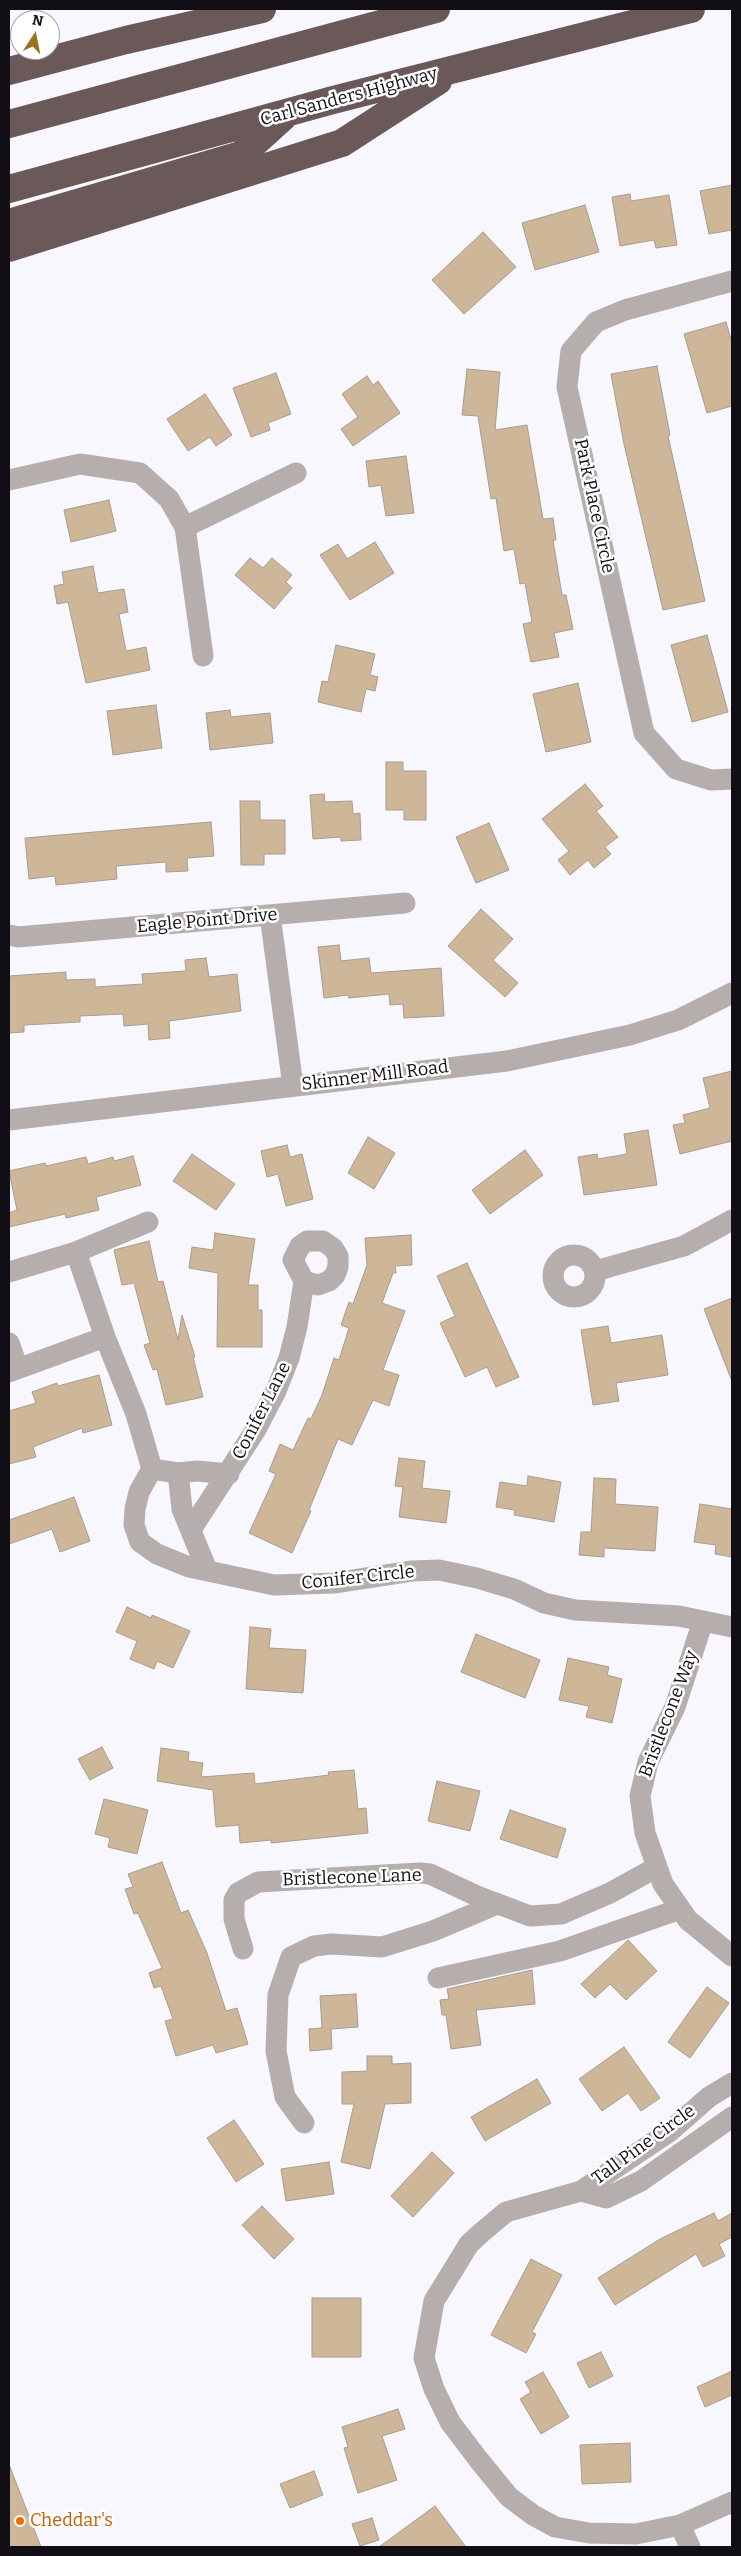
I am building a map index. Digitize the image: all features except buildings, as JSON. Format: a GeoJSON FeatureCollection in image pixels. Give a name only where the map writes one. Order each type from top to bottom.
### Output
{"type":"FeatureCollection","features":[{"type":"Feature","properties":{"kind":"highway"},"geometry":{"type":"LineString","coordinates":[[9,71],[126,40],[262,9]]}},
{"type":"Feature","properties":{"kind":"highway"},"geometry":{"type":"LineString","coordinates":[[9,124],[436,9]]}},
{"type":"Feature","properties":{"kind":"highway","name":"Carl Sanders Highway"},"geometry":{"type":"LineString","coordinates":[[9,189],[288,113],[691,9]]}},
{"type":"Feature","properties":{"kind":"highway"},"geometry":{"type":"LineString","coordinates":[[9,248],[342,142],[456,69]]}},
{"type":"Feature","properties":{"kind":"highway"},"geometry":{"type":"LineString","coordinates":[[9,223],[241,155],[288,113]]}},
{"type":"Feature","properties":{"kind":"street","name":"Park Place Circle"},"geometry":{"type":"LineString","coordinates":[[732,281],[626,310],[596,322],[571,352],[567,387],[644,733],[676,769],[710,780],[732,779]]}},
{"type":"Feature","properties":{"kind":"street"},"geometry":{"type":"LineString","coordinates":[[9,480],[80,464],[140,473],[169,499],[185,527],[203,656]]}},
{"type":"Feature","properties":{"kind":"street"},"geometry":{"type":"LineString","coordinates":[[185,527],[296,473]]}},
{"type":"Feature","properties":{"kind":"street","name":"Eagle Point Drive"},"geometry":{"type":"LineString","coordinates":[[9,935],[18,937],[405,903]]}},
{"type":"Feature","properties":{"kind":"street"},"geometry":{"type":"LineString","coordinates":[[270,915],[292,1086]]}},
{"type":"Feature","properties":{"kind":"street","name":"Skinner Mill Road"},"geometry":{"type":"LineString","coordinates":[[9,1120],[507,1061],[620,1037],[678,1020],[732,993]]}},
{"type":"Feature","properties":{"kind":"street"},"geometry":{"type":"LineString","coordinates":[[595,1271],[684,1246],[732,1220]]}},
{"type":"Feature","properties":{"kind":"street"},"geometry":{"type":"LineString","coordinates":[[9,1272],[76,1252],[148,1222]]}},
{"type":"Feature","properties":{"kind":"street"},"geometry":{"type":"LineString","coordinates":[[76,1252],[105,1337],[136,1414],[152,1469],[178,1473],[197,1471],[229,1474]]}},
{"type":"Feature","properties":{"kind":"street","name":"Conifer Lane"},"geometry":{"type":"LineString","coordinates":[[192,1528],[229,1474],[255,1431],[289,1358],[298,1327],[304,1282]]}},
{"type":"Feature","properties":{"kind":"street"},"geometry":{"type":"LineString","coordinates":[[9,1343],[13,1370],[105,1337]]}},
{"type":"Feature","properties":{"kind":"street","name":"Conifer Circle"},"geometry":{"type":"LineString","coordinates":[[152,1469],[138,1492],[135,1509],[134,1525],[140,1542],[158,1554],[189,1566],[274,1585],[334,1583],[412,1571],[439,1570],[477,1578],[514,1589],[544,1604],[575,1610],[678,1616],[732,1627]]}},
{"type":"Feature","properties":{"kind":"street"},"geometry":{"type":"LineString","coordinates":[[178,1473],[182,1508],[192,1528],[207,1570]]}},
{"type":"Feature","properties":{"kind":"street","name":"Bristlecone Way"},"geometry":{"type":"LineString","coordinates":[[703,1621],[675,1706],[648,1762],[640,1796],[645,1833],[664,1884],[688,1920],[732,1956]]}},
{"type":"Feature","properties":{"kind":"street","name":"Bristlecone Lane"},"geometry":{"type":"LineString","coordinates":[[244,1949],[234,1918],[234,1900],[238,1893],[258,1882],[430,1874],[497,1904],[530,1916],[561,1914],[610,1893],[657,1866]]}},
{"type":"Feature","properties":{"kind":"street"},"geometry":{"type":"LineString","coordinates":[[304,2123],[285,2097],[276,2051],[278,1995],[291,1957],[314,1946],[332,1944],[382,1947],[433,1931],[497,1904]]}},
{"type":"Feature","properties":{"kind":"street"},"geometry":{"type":"LineString","coordinates":[[438,1978],[560,1951],[680,1909]]}},
{"type":"Feature","properties":{"kind":"street","name":"Tall Pine Circle"},"geometry":{"type":"LineString","coordinates":[[732,2083],[709,2097],[669,2132],[581,2191],[506,2212],[468,2244],[434,2301],[424,2358],[434,2389],[450,2422],[509,2497],[533,2515],[555,2527],[589,2533],[636,2534],[680,2525],[732,2502]]}},
{"type":"Feature","properties":{"kind":"street","name":"Tall Pine Circle"},"geometry":{"type":"LineString","coordinates":[[581,2191],[606,2198],[632,2186],[732,2117]]}},
{"type":"Feature","properties":{"kind":"street"},"geometry":{"type":"LineString","coordinates":[[680,2525],[690,2547]]}},
{"type":"Feature","properties":{"kind":"place","name":"Cheddar's"},"geometry":{"type":"Point","coordinates":[20,2521]}}]}
